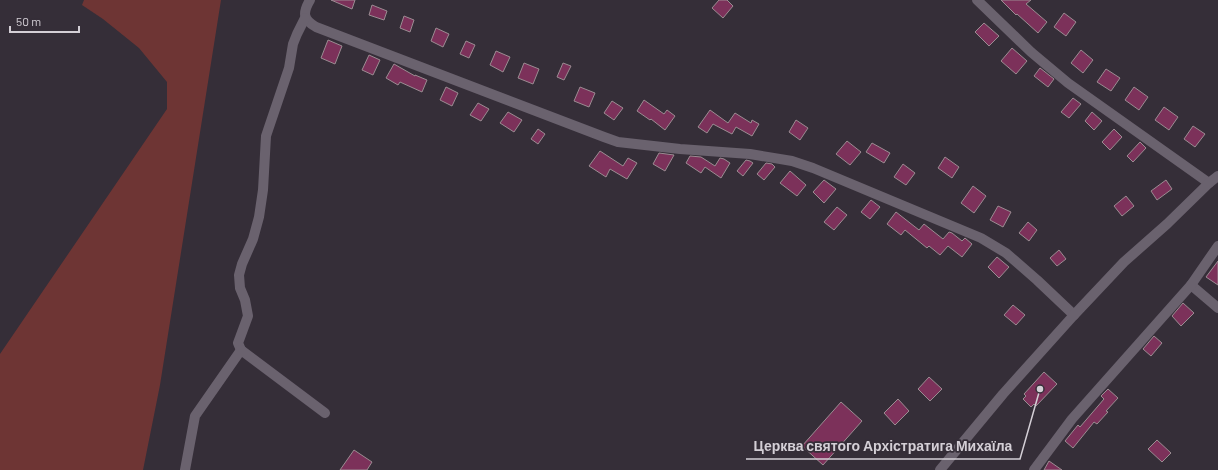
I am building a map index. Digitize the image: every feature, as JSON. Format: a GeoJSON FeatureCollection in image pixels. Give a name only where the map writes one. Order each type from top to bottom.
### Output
{"type":"FeatureCollection","features":[{"type":"Feature","properties":{"kind":"street"},"geometry":{"type":"LineString","coordinates":[[310,0],[304,11],[305,18],[309,23],[316,27],[579,129],[618,142],[750,154],[792,161],[813,168],[981,238],[1006,253],[1074,315]]}},
{"type":"Feature","properties":{"kind":"street"},"geometry":{"type":"LineString","coordinates":[[977,0],[1031,52],[1068,83],[1209,183]]}},
{"type":"Feature","properties":{"kind":"street"},"geometry":{"type":"LineString","coordinates":[[305,18],[296,34],[289,68],[266,136],[263,190],[259,217],[253,239],[239,275],[240,288],[245,300],[248,316],[238,343],[241,350],[325,413]]}},
{"type":"Feature","properties":{"kind":"street"},"geometry":{"type":"LineString","coordinates":[[940,470],[1004,394],[1074,315],[1124,262],[1218,176]]}},
{"type":"Feature","properties":{"kind":"street"},"geometry":{"type":"LineString","coordinates":[[1034,470],[1072,419],[1191,285],[1218,246]]}},
{"type":"Feature","properties":{"kind":"street"},"geometry":{"type":"LineString","coordinates":[[1191,285],[1218,308]]}},
{"type":"Feature","properties":{"kind":"street"},"geometry":{"type":"LineString","coordinates":[[185,470],[195,416],[241,350]]}},
{"type":"Feature","properties":{"kind":"shaded area"},"geometry":{"type":"Polygon","coordinates":[[[84,0],[221,0],[160,385],[143,470],[0,470],[0,354],[167,109],[167,82],[139,48],[103,19],[82,5],[84,0]]]}},
{"type":"Feature","properties":{"kind":"building"},"geometry":{"type":"Polygon","coordinates":[[[331,0],[355,0],[352,9],[331,0]]]}},
{"type":"Feature","properties":{"kind":"building"},"geometry":{"type":"Polygon","coordinates":[[[719,0],[727,0],[733,6],[723,18],[712,8],[719,0]]]}},
{"type":"Feature","properties":{"kind":"building"},"geometry":{"type":"Polygon","coordinates":[[[1001,0],[1031,0],[1026,4],[1047,22],[1038,33],[1017,14],[1016,15],[1001,0]]]}},
{"type":"Feature","properties":{"kind":"building"},"geometry":{"type":"Polygon","coordinates":[[[372,5],[387,11],[384,20],[369,15],[372,5]]]}},
{"type":"Feature","properties":{"kind":"building"},"geometry":{"type":"Polygon","coordinates":[[[1064,13],[1076,22],[1066,36],[1054,27],[1064,13]]]}},
{"type":"Feature","properties":{"kind":"building"},"geometry":{"type":"Polygon","coordinates":[[[404,16],[414,20],[410,32],[400,28],[404,16]]]}},
{"type":"Feature","properties":{"kind":"building"},"geometry":{"type":"Polygon","coordinates":[[[984,23],[999,36],[989,46],[975,32],[984,23]]]}},
{"type":"Feature","properties":{"kind":"building"},"geometry":{"type":"Polygon","coordinates":[[[436,28],[449,34],[443,47],[431,41],[436,28]]]}},
{"type":"Feature","properties":{"kind":"building"},"geometry":{"type":"Polygon","coordinates":[[[328,40],[342,46],[335,64],[321,58],[328,40]]]}},
{"type":"Feature","properties":{"kind":"building"},"geometry":{"type":"Polygon","coordinates":[[[466,41],[475,45],[469,58],[460,54],[466,41]]]}},
{"type":"Feature","properties":{"kind":"building"},"geometry":{"type":"Polygon","coordinates":[[[1012,48],[1027,61],[1016,74],[1001,61],[1012,48]]]}},
{"type":"Feature","properties":{"kind":"building"},"geometry":{"type":"Polygon","coordinates":[[[1081,50],[1093,60],[1083,73],[1071,63],[1081,50]]]}},
{"type":"Feature","properties":{"kind":"building"},"geometry":{"type":"Polygon","coordinates":[[[496,51],[510,57],[503,72],[490,65],[496,51]]]}},
{"type":"Feature","properties":{"kind":"building"},"geometry":{"type":"Polygon","coordinates":[[[369,55],[380,60],[373,75],[362,70],[369,55]]]}},
{"type":"Feature","properties":{"kind":"building"},"geometry":{"type":"Polygon","coordinates":[[[524,63],[539,69],[533,84],[518,78],[524,63]]]}},
{"type":"Feature","properties":{"kind":"building"},"geometry":{"type":"Polygon","coordinates":[[[563,63],[571,66],[564,80],[557,77],[563,63]]]}},
{"type":"Feature","properties":{"kind":"building"},"geometry":{"type":"Polygon","coordinates":[[[394,64],[415,76],[427,80],[422,92],[400,82],[398,85],[386,78],[394,64]]]}},
{"type":"Feature","properties":{"kind":"building"},"geometry":{"type":"Polygon","coordinates":[[[1040,68],[1054,79],[1048,87],[1034,76],[1040,68]]]}},
{"type":"Feature","properties":{"kind":"building"},"geometry":{"type":"Polygon","coordinates":[[[1106,69],[1120,78],[1111,91],[1097,82],[1106,69]]]}},
{"type":"Feature","properties":{"kind":"building"},"geometry":{"type":"Polygon","coordinates":[[[446,87],[458,93],[452,106],[440,100],[446,87]]]}},
{"type":"Feature","properties":{"kind":"building"},"geometry":{"type":"Polygon","coordinates":[[[580,87],[595,93],[589,107],[574,101],[580,87]]]}},
{"type":"Feature","properties":{"kind":"building"},"geometry":{"type":"Polygon","coordinates":[[[1134,87],[1148,97],[1139,110],[1125,100],[1134,87]]]}},
{"type":"Feature","properties":{"kind":"building"},"geometry":{"type":"Polygon","coordinates":[[[1073,98],[1081,104],[1069,118],[1061,112],[1073,98]]]}},
{"type":"Feature","properties":{"kind":"building"},"geometry":{"type":"Polygon","coordinates":[[[644,100],[664,114],[667,110],[675,116],[665,130],[651,119],[650,120],[637,111],[644,100]]]}},
{"type":"Feature","properties":{"kind":"building"},"geometry":{"type":"Polygon","coordinates":[[[612,101],[623,108],[614,120],[604,113],[612,101]]]}},
{"type":"Feature","properties":{"kind":"building"},"geometry":{"type":"Polygon","coordinates":[[[478,103],[489,109],[481,121],[470,115],[478,103]]]}},
{"type":"Feature","properties":{"kind":"building"},"geometry":{"type":"Polygon","coordinates":[[[1164,107],[1178,117],[1169,130],[1155,120],[1164,107]]]}},
{"type":"Feature","properties":{"kind":"building"},"geometry":{"type":"Polygon","coordinates":[[[710,110],[728,123],[735,113],[751,123],[752,120],[759,124],[752,136],[736,127],[732,134],[713,124],[707,133],[698,127],[710,110]]]}},
{"type":"Feature","properties":{"kind":"building"},"geometry":{"type":"Polygon","coordinates":[[[508,112],[522,120],[514,132],[500,123],[508,112]]]}},
{"type":"Feature","properties":{"kind":"building"},"geometry":{"type":"Polygon","coordinates":[[[1092,112],[1102,121],[1094,130],[1085,121],[1092,112]]]}},
{"type":"Feature","properties":{"kind":"building"},"geometry":{"type":"Polygon","coordinates":[[[796,120],[808,128],[800,140],[789,132],[796,120]]]}},
{"type":"Feature","properties":{"kind":"building"},"geometry":{"type":"Polygon","coordinates":[[[1193,126],[1205,134],[1195,147],[1184,139],[1193,126]]]}},
{"type":"Feature","properties":{"kind":"building"},"geometry":{"type":"Polygon","coordinates":[[[538,129],[545,134],[538,144],[531,139],[538,129]]]}},
{"type":"Feature","properties":{"kind":"building"},"geometry":{"type":"Polygon","coordinates":[[[1114,129],[1122,137],[1110,150],[1102,142],[1114,129]]]}},
{"type":"Feature","properties":{"kind":"building"},"geometry":{"type":"Polygon","coordinates":[[[847,141],[861,152],[850,165],[836,154],[847,141]]]}},
{"type":"Feature","properties":{"kind":"building"},"geometry":{"type":"Polygon","coordinates":[[[1140,142],[1146,148],[1133,162],[1127,156],[1140,142]]]}},
{"type":"Feature","properties":{"kind":"building"},"geometry":{"type":"Polygon","coordinates":[[[872,143],[890,153],[884,163],[866,152],[872,143]]]}},
{"type":"Feature","properties":{"kind":"building"},"geometry":{"type":"Polygon","coordinates":[[[600,151],[623,166],[628,158],[637,163],[627,179],[610,169],[606,177],[589,166],[600,151]]]}},
{"type":"Feature","properties":{"kind":"building"},"geometry":{"type":"Polygon","coordinates":[[[659,153],[674,155],[665,171],[653,164],[659,153]]]}},
{"type":"Feature","properties":{"kind":"building"},"geometry":{"type":"Polygon","coordinates":[[[690,156],[701,157],[715,166],[720,158],[730,163],[721,178],[705,167],[701,173],[686,163],[690,156]]]}},
{"type":"Feature","properties":{"kind":"building"},"geometry":{"type":"Polygon","coordinates":[[[945,157],[959,167],[952,178],[938,168],[945,157]]]}},
{"type":"Feature","properties":{"kind":"building"},"geometry":{"type":"Polygon","coordinates":[[[746,160],[753,163],[743,176],[737,171],[746,160]]]}},
{"type":"Feature","properties":{"kind":"building"},"geometry":{"type":"Polygon","coordinates":[[[766,163],[772,164],[775,167],[764,180],[757,174],[766,163]]]}},
{"type":"Feature","properties":{"kind":"building"},"geometry":{"type":"Polygon","coordinates":[[[903,164],[915,173],[906,185],[894,177],[903,164]]]}},
{"type":"Feature","properties":{"kind":"building"},"geometry":{"type":"Polygon","coordinates":[[[790,171],[806,185],[797,196],[780,183],[790,171]]]}},
{"type":"Feature","properties":{"kind":"building"},"geometry":{"type":"Polygon","coordinates":[[[824,180],[836,189],[824,203],[813,192],[824,180]]]}},
{"type":"Feature","properties":{"kind":"building"},"geometry":{"type":"Polygon","coordinates":[[[1166,180],[1172,189],[1157,200],[1151,191],[1166,180]]]}},
{"type":"Feature","properties":{"kind":"building"},"geometry":{"type":"Polygon","coordinates":[[[973,186],[986,196],[974,213],[961,203],[973,186]]]}},
{"type":"Feature","properties":{"kind":"building"},"geometry":{"type":"Polygon","coordinates":[[[1126,196],[1134,206],[1122,216],[1114,206],[1126,196]]]}},
{"type":"Feature","properties":{"kind":"building"},"geometry":{"type":"Polygon","coordinates":[[[871,200],[880,207],[870,219],[861,212],[871,200]]]}},
{"type":"Feature","properties":{"kind":"building"},"geometry":{"type":"Polygon","coordinates":[[[998,206],[1011,212],[1003,227],[990,220],[998,206]]]}},
{"type":"Feature","properties":{"kind":"building"},"geometry":{"type":"Polygon","coordinates":[[[837,207],[847,215],[834,230],[824,222],[837,207]]]}},
{"type":"Feature","properties":{"kind":"building"},"geometry":{"type":"Polygon","coordinates":[[[896,212],[919,230],[924,224],[943,239],[949,232],[962,241],[965,238],[972,244],[962,257],[948,246],[940,255],[929,246],[927,248],[905,230],[901,235],[887,224],[896,212]]]}},
{"type":"Feature","properties":{"kind":"building"},"geometry":{"type":"Polygon","coordinates":[[[1028,222],[1037,230],[1029,241],[1019,233],[1028,222]]]}},
{"type":"Feature","properties":{"kind":"building"},"geometry":{"type":"Polygon","coordinates":[[[1059,250],[1066,259],[1057,266],[1050,258],[1059,250]]]}},
{"type":"Feature","properties":{"kind":"building"},"geometry":{"type":"Polygon","coordinates":[[[997,257],[1009,267],[999,278],[988,267],[997,257]]]}},
{"type":"Feature","properties":{"kind":"building"},"geometry":{"type":"Polygon","coordinates":[[[1218,261],[1218,285],[1206,277],[1218,261]]]}},
{"type":"Feature","properties":{"kind":"building"},"geometry":{"type":"Polygon","coordinates":[[[1183,303],[1194,313],[1181,326],[1172,316],[1183,303]]]}},
{"type":"Feature","properties":{"kind":"building"},"geometry":{"type":"Polygon","coordinates":[[[1013,305],[1025,315],[1016,325],[1004,315],[1013,305]]]}},
{"type":"Feature","properties":{"kind":"building"},"geometry":{"type":"Polygon","coordinates":[[[1154,336],[1162,343],[1151,356],[1143,349],[1154,336]]]}},
{"type":"Feature","properties":{"kind":"building"},"geometry":{"type":"Polygon","coordinates":[[[1044,372],[1057,384],[1036,406],[1034,404],[1031,407],[1023,399],[1026,396],[1024,394],[1044,372]]]}},
{"type":"Feature","properties":{"kind":"building"},"geometry":{"type":"Polygon","coordinates":[[[929,377],[942,389],[930,401],[918,389],[929,377]]]}},
{"type":"Feature","properties":{"kind":"building"},"geometry":{"type":"Polygon","coordinates":[[[1108,389],[1118,398],[1106,411],[1108,412],[1097,424],[1094,422],[1073,448],[1065,441],[1078,425],[1080,427],[1104,399],[1101,396],[1108,389]]]}},
{"type":"Feature","properties":{"kind":"building"},"geometry":{"type":"Polygon","coordinates":[[[898,399],[909,411],[895,425],[884,413],[898,399]]]}},
{"type":"Feature","properties":{"kind":"building"},"geometry":{"type":"Polygon","coordinates":[[[841,402],[862,421],[823,465],[802,446],[841,402]]]}},
{"type":"Feature","properties":{"kind":"building"},"geometry":{"type":"Polygon","coordinates":[[[1157,440],[1171,453],[1162,462],[1148,449],[1157,440]]]}},
{"type":"Feature","properties":{"kind":"building"},"geometry":{"type":"Polygon","coordinates":[[[354,450],[372,462],[367,470],[340,470],[354,450]]]}},
{"type":"Feature","properties":{"kind":"building"},"geometry":{"type":"Polygon","coordinates":[[[1049,461],[1062,470],[1044,470],[1049,461]]]}},
{"type":"Feature","properties":{"kind":"place","name":"Церква святого Архістратига Михаїла"},"geometry":{"type":"Point","coordinates":[1040,389]}}]}
